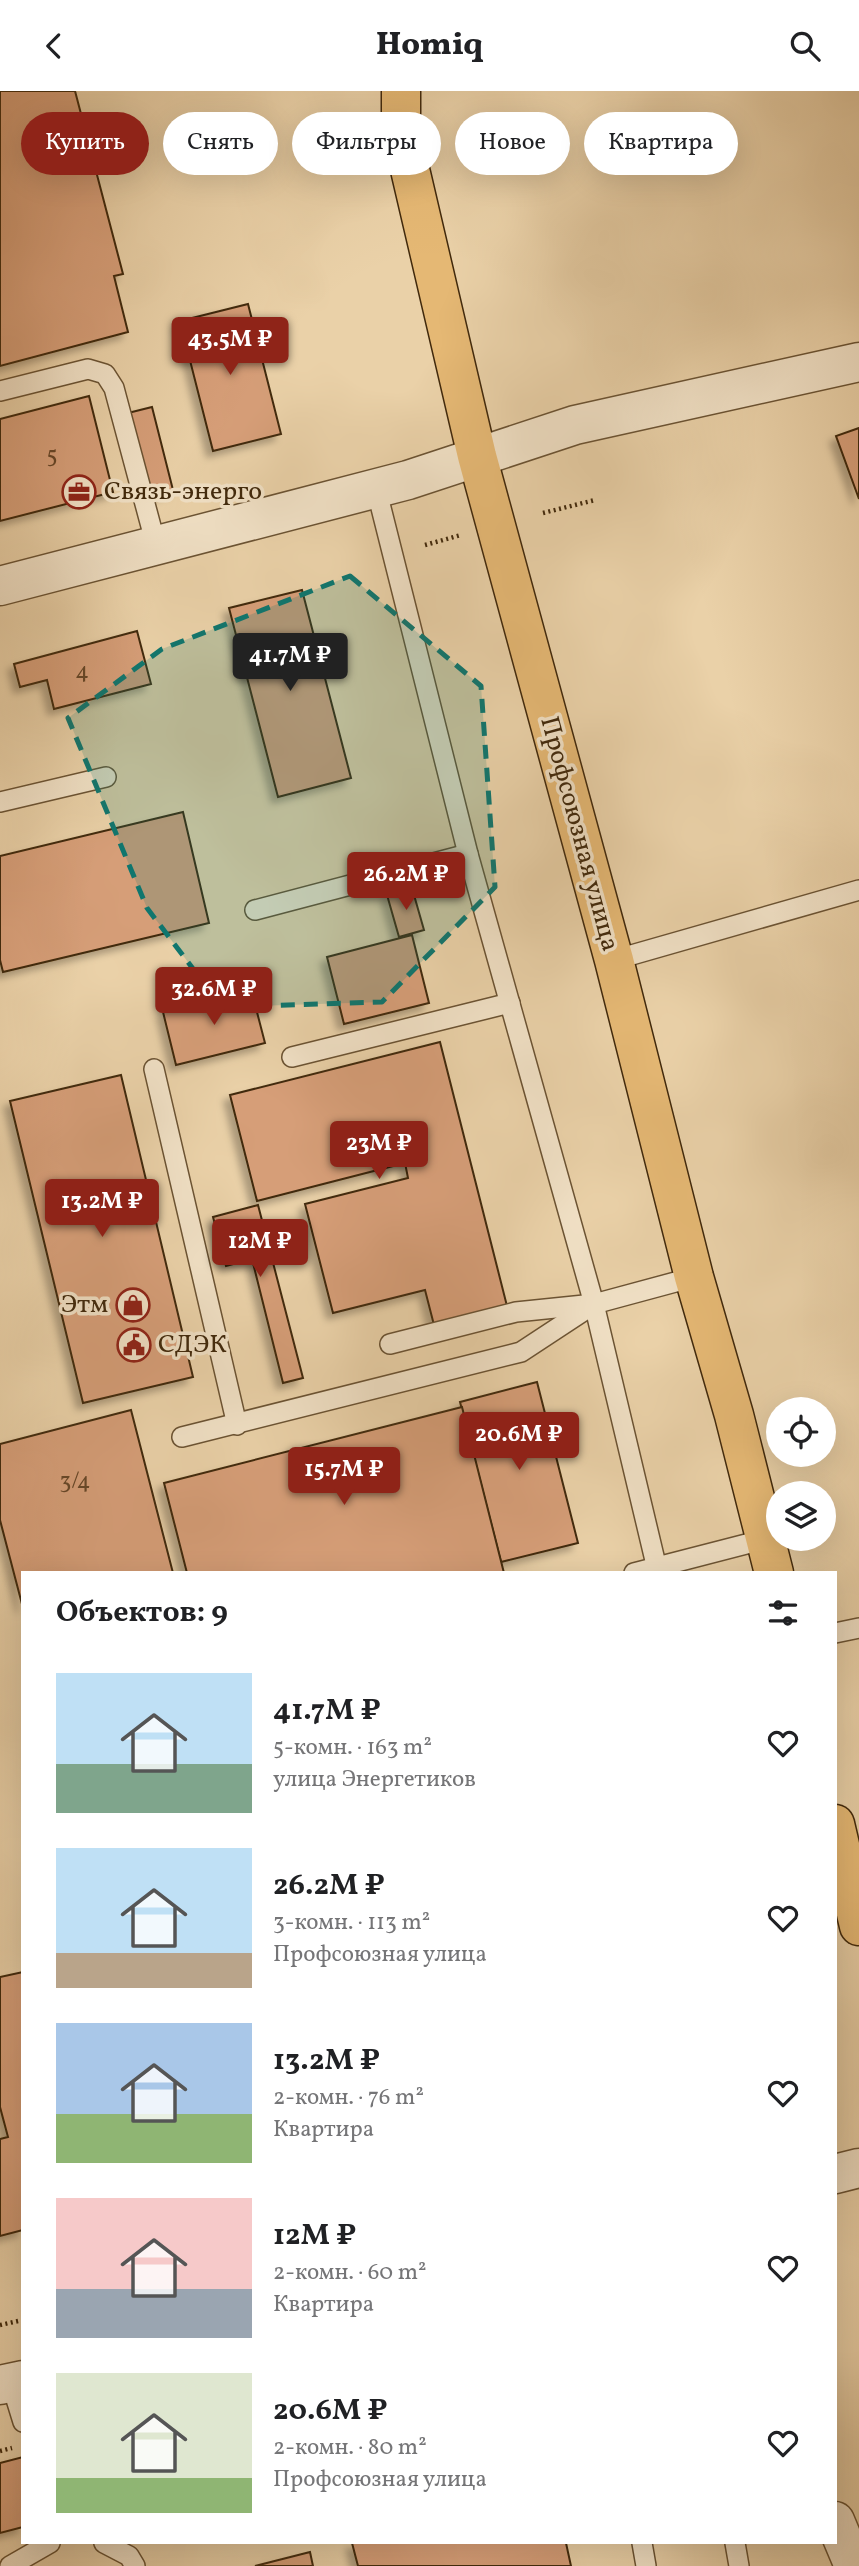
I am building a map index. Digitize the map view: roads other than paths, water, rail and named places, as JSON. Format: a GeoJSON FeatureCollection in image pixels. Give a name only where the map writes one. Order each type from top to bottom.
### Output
{"type":"FeatureCollection","features":[{"type":"Feature","properties":{"kind":"highway","name":"Профсоюзная улица"},"geometry":{"type":"LineString","coordinates":[[401,91],[401,131],[477,456],[614,960],[694,1276],[770,1556]]}},
{"type":"Feature","properties":{"kind":"highway"},"geometry":{"type":"LineString","coordinates":[[837,1832],[859,1926]]}},
{"type":"Feature","properties":{"kind":"street"},"geometry":{"type":"LineString","coordinates":[[0,586],[408,480],[575,425],[859,362]]}},
{"type":"Feature","properties":{"kind":"street"},"geometry":{"type":"LineString","coordinates":[[837,2174],[859,2168]]}},
{"type":"Feature","properties":{"kind":"street"},"geometry":{"type":"LineString","coordinates":[[837,2526],[853,2566]]}},
{"type":"Feature","properties":{"kind":"lane"},"geometry":{"type":"LineString","coordinates":[[0,391],[88,369],[105,374],[114,388],[156,545]]}},
{"type":"Feature","properties":{"kind":"lane"},"geometry":{"type":"LineString","coordinates":[[376,488],[468,854],[594,1304],[657,1570],[770,1556]]}},
{"type":"Feature","properties":{"kind":"lane"},"geometry":{"type":"LineString","coordinates":[[0,802],[106,777]]}},
{"type":"Feature","properties":{"kind":"lane"},"geometry":{"type":"LineString","coordinates":[[255,910],[468,854]]}},
{"type":"Feature","properties":{"kind":"lane"},"geometry":{"type":"LineString","coordinates":[[614,960],[859,890]]}},
{"type":"Feature","properties":{"kind":"lane"},"geometry":{"type":"LineString","coordinates":[[292,1058],[510,1003]]}},
{"type":"Feature","properties":{"kind":"lane"},"geometry":{"type":"LineString","coordinates":[[154,1069],[237,1425]]}},
{"type":"Feature","properties":{"kind":"lane"},"geometry":{"type":"LineString","coordinates":[[390,1344],[516,1313],[594,1304],[694,1276]]}},
{"type":"Feature","properties":{"kind":"lane"},"geometry":{"type":"LineString","coordinates":[[182,1437],[521,1352],[594,1304]]}},
{"type":"Feature","properties":{"kind":"lane"},"geometry":{"type":"LineString","coordinates":[[837,1633],[859,1628]]}},
{"type":"Feature","properties":{"kind":"lane"},"geometry":{"type":"LineString","coordinates":[[11,2383],[21,2416]]}},
{"type":"Feature","properties":{"kind":"lane"},"geometry":{"type":"LineString","coordinates":[[10,2566],[48,2544]]}},
{"type":"Feature","properties":{"kind":"lane"},"geometry":{"type":"LineString","coordinates":[[106,2544],[130,2556],[135,2566]]}},
{"type":"Feature","properties":{"kind":"lane"},"geometry":{"type":"LineString","coordinates":[[642,2544],[646,2566]]}},
{"type":"Feature","properties":{"kind":"lane"},"geometry":{"type":"LineString","coordinates":[[735,2544],[739,2566]]}},
{"type":"Feature","properties":{"kind":"place","name":"Связь-энерго"},"geometry":{"type":"Point","coordinates":[79,492]}},
{"type":"Feature","properties":{"kind":"place","name":"Этм"},"geometry":{"type":"Point","coordinates":[133,1305]}},
{"type":"Feature","properties":{"kind":"place","name":"СДЭК"},"geometry":{"type":"Point","coordinates":[134,1345]}}]}
